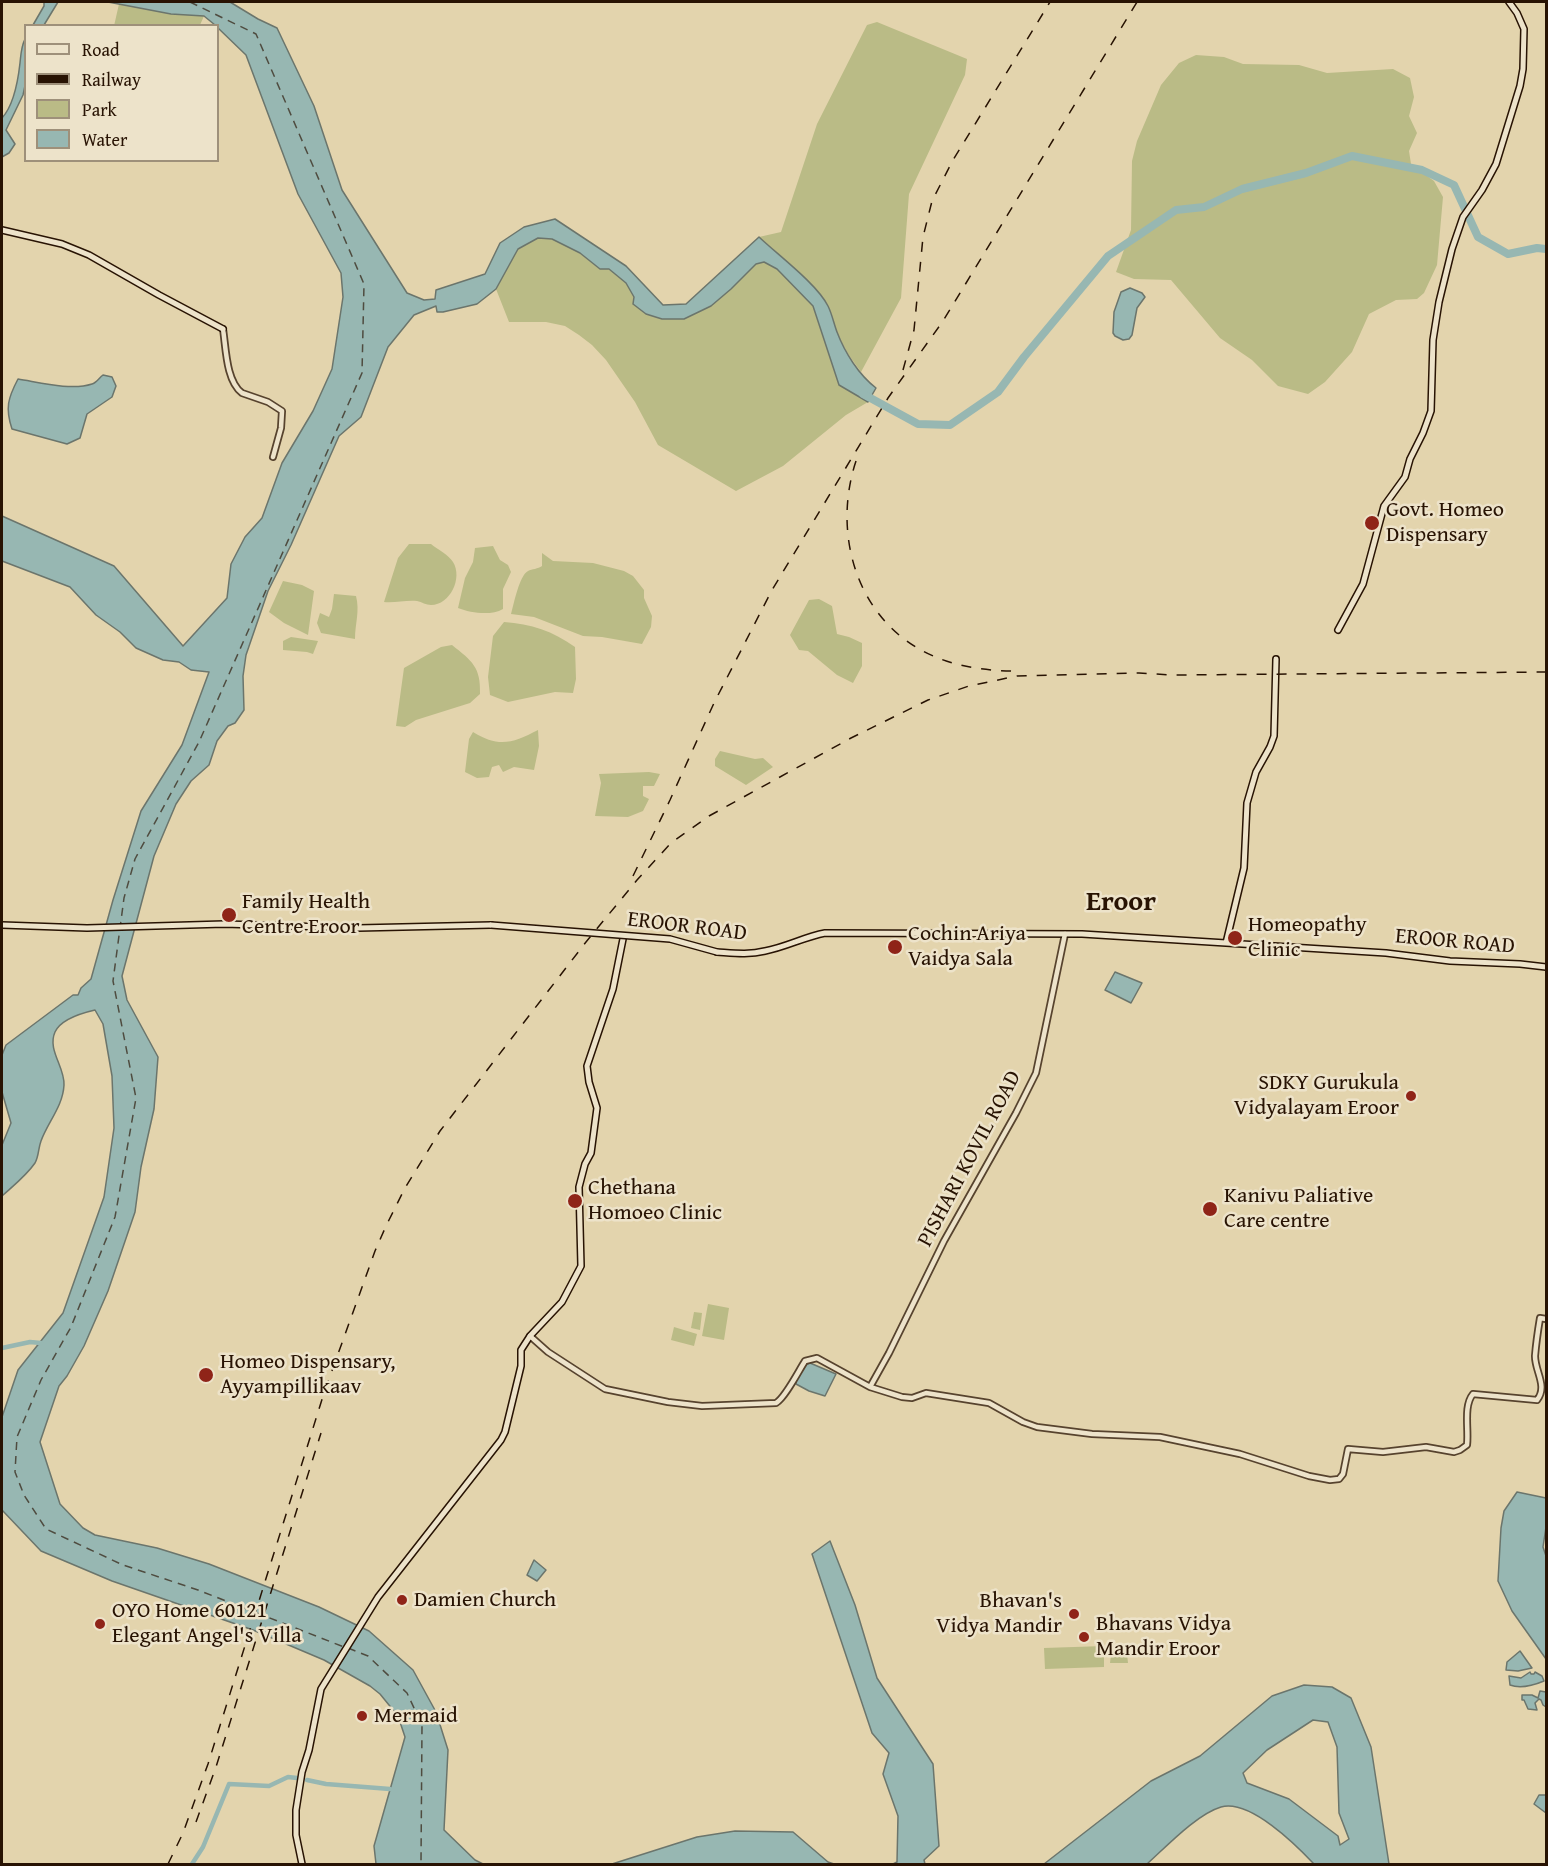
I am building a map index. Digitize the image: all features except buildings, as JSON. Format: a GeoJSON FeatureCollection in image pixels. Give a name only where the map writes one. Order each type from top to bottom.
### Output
{"type":"FeatureCollection","features":[{"type":"Feature","properties":{"kind":"main road"},"geometry":{"type":"LineString","coordinates":[[1338,630],[1363,584],[1384,506],[1405,477],[1410,459],[1431,411],[1433,340],[1439,302],[1452,249],[1463,217],[1482,190],[1496,164],[1520,86],[1523,69],[1524,29],[1509,2]]}},
{"type":"Feature","properties":{"kind":"main road"},"geometry":{"type":"LineString","coordinates":[[2,230],[62,244],[89,255],[159,296],[223,329]]}},
{"type":"Feature","properties":{"kind":"main road"},"geometry":{"type":"LineString","coordinates":[[1226,943],[1244,867],[1247,803],[1256,772],[1274,736],[1276,659]]}},
{"type":"Feature","properties":{"kind":"main road","name":"EROOR ROAD"},"geometry":{"type":"LineString","coordinates":[[2,925],[87,928],[224,924],[358,928],[490,925],[670,939],[717,952],[749,953],[766,951],[825,933],[1065,934],[1386,953],[1450,961],[1546,967]]}},
{"type":"Feature","properties":{"kind":"main road"},"geometry":{"type":"LineString","coordinates":[[302,1864],[296,1835],[298,1791],[314,1730],[318,1696],[362,1620],[501,1440],[521,1366],[521,1350],[530,1336],[562,1302],[581,1266],[579,1187],[585,1164],[591,1153],[597,1108],[587,1066],[614,988],[623,939]]}},
{"type":"Feature","properties":{"kind":"street"},"geometry":{"type":"LineString","coordinates":[[223,329],[231,376],[237,389],[277,406],[282,411],[281,428],[273,457]]}},
{"type":"Feature","properties":{"kind":"street"},"geometry":{"type":"LineString","coordinates":[[623,939],[624,931]]}},
{"type":"Feature","properties":{"kind":"street","name":"PISHARI KOVIL ROAD"},"geometry":{"type":"LineString","coordinates":[[870,1387],[890,1353],[944,1241],[1036,1073],[1065,934]]}},
{"type":"Feature","properties":{"kind":"street"},"geometry":{"type":"LineString","coordinates":[[530,1336],[548,1352],[598,1386],[668,1402],[702,1406],[776,1403],[782,1399],[805,1361],[818,1358],[870,1387],[902,1397],[912,1398],[926,1393],[989,1403],[1037,1427],[1092,1434],[1160,1437],[1240,1454],[1309,1476],[1330,1480],[1339,1479],[1343,1474],[1348,1449],[1383,1452],[1426,1447],[1447,1451],[1460,1450],[1467,1445],[1468,1414],[1473,1394],[1537,1400],[1543,1389],[1542,1377],[1535,1358],[1540,1318],[1546,1319]]}},
{"type":"Feature","properties":{"kind":"green space"},"geometry":{"type":"Polygon","coordinates":[[[119,4],[171,14],[204,16],[200,24],[114,24],[119,4]]]}},
{"type":"Feature","properties":{"kind":"green space"},"geometry":{"type":"Polygon","coordinates":[[[877,22],[967,59],[965,75],[909,194],[901,298],[861,372],[837,333],[828,305],[816,290],[759,237],[781,232],[817,124],[867,25],[877,22]]]}},
{"type":"Feature","properties":{"kind":"green space"},"geometry":{"type":"Polygon","coordinates":[[[1196,55],[1224,57],[1243,64],[1299,65],[1327,73],[1393,69],[1410,78],[1414,97],[1409,116],[1417,133],[1409,151],[1411,164],[1434,181],[1443,197],[1437,265],[1424,293],[1417,299],[1396,300],[1369,314],[1352,352],[1325,382],[1308,394],[1278,386],[1252,360],[1220,338],[1171,280],[1134,279],[1116,272],[1131,230],[1132,161],[1137,141],[1161,85],[1179,63],[1196,55]]]}},
{"type":"Feature","properties":{"kind":"green space"},"geometry":{"type":"Polygon","coordinates":[[[538,238],[552,239],[580,253],[600,269],[609,269],[626,283],[634,297],[662,319],[731,289],[756,264],[764,262],[777,269],[813,305],[839,385],[868,402],[846,415],[783,466],[736,491],[658,445],[635,402],[606,360],[579,335],[565,326],[546,322],[509,322],[496,289],[518,249],[538,238]]]}},
{"type":"Feature","properties":{"kind":"green space"},"geometry":{"type":"Polygon","coordinates":[[[409,544],[431,544],[453,562],[456,568],[455,583],[453,590],[444,601],[431,605],[417,601],[384,602],[398,558],[409,544]]]}},
{"type":"Feature","properties":{"kind":"green space"},"geometry":{"type":"Polygon","coordinates":[[[493,546],[500,560],[508,565],[511,572],[503,589],[503,609],[481,613],[458,608],[465,578],[473,562],[475,548],[493,546]]]}},
{"type":"Feature","properties":{"kind":"green space"},"geometry":{"type":"Polygon","coordinates":[[[542,553],[553,561],[593,563],[624,571],[633,576],[644,590],[644,598],[652,616],[651,627],[642,644],[583,636],[534,617],[511,614],[522,578],[528,571],[542,566],[542,553]]]}},
{"type":"Feature","properties":{"kind":"green space"},"geometry":{"type":"Polygon","coordinates":[[[283,581],[302,585],[314,591],[308,635],[284,623],[269,612],[283,581]]]}},
{"type":"Feature","properties":{"kind":"green space"},"geometry":{"type":"Polygon","coordinates":[[[334,594],[356,596],[355,639],[321,633],[317,623],[320,613],[329,617],[334,594]]]}},
{"type":"Feature","properties":{"kind":"green space"},"geometry":{"type":"Polygon","coordinates":[[[819,599],[832,606],[837,634],[862,643],[862,666],[853,683],[837,675],[808,651],[799,650],[790,635],[809,600],[819,599]]]}},
{"type":"Feature","properties":{"kind":"green space"},"geometry":{"type":"Polygon","coordinates":[[[504,622],[541,629],[575,647],[576,679],[573,693],[555,692],[508,702],[490,695],[488,677],[493,636],[504,622]]]}},
{"type":"Feature","properties":{"kind":"green space"},"geometry":{"type":"Polygon","coordinates":[[[291,637],[318,641],[313,654],[283,650],[283,641],[291,637]]]}},
{"type":"Feature","properties":{"kind":"green space"},"geometry":{"type":"Polygon","coordinates":[[[452,645],[474,665],[479,677],[480,694],[470,703],[416,720],[405,727],[396,726],[404,668],[441,647],[452,645]]]}},
{"type":"Feature","properties":{"kind":"green space"},"geometry":{"type":"Polygon","coordinates":[[[538,730],[539,746],[534,770],[514,767],[503,772],[499,765],[492,767],[489,777],[477,778],[465,772],[469,739],[473,732],[491,740],[506,742],[538,730]]]}},
{"type":"Feature","properties":{"kind":"green space"},"geometry":{"type":"Polygon","coordinates":[[[720,751],[755,759],[763,758],[773,767],[746,785],[715,766],[715,759],[720,751]]]}},
{"type":"Feature","properties":{"kind":"green space"},"geometry":{"type":"Polygon","coordinates":[[[649,772],[660,774],[654,786],[643,786],[643,796],[649,799],[643,811],[628,817],[595,816],[601,783],[599,774],[649,772]]]}},
{"type":"Feature","properties":{"kind":"green space"},"geometry":{"type":"Polygon","coordinates":[[[708,1304],[729,1308],[724,1340],[702,1336],[708,1304]]]}},
{"type":"Feature","properties":{"kind":"green space"},"geometry":{"type":"Polygon","coordinates":[[[694,1312],[702,1313],[700,1330],[691,1328],[694,1312]]]}},
{"type":"Feature","properties":{"kind":"green space"},"geometry":{"type":"Polygon","coordinates":[[[674,1327],[697,1334],[694,1346],[671,1340],[674,1327]]]}},
{"type":"Feature","properties":{"kind":"green space"},"geometry":{"type":"Polygon","coordinates":[[[1104,1646],[1104,1667],[1045,1669],[1044,1648],[1104,1646]]]}},
{"type":"Feature","properties":{"kind":"green space"},"geometry":{"type":"Polygon","coordinates":[[[1127,1654],[1128,1663],[1110,1663],[1111,1655],[1127,1654]]]}},
{"type":"Feature","properties":{"kind":"water"},"geometry":{"type":"Polygon","coordinates":[[[44,2],[58,2],[45,24],[34,24],[44,2]]]}},
{"type":"Feature","properties":{"kind":"water"},"geometry":{"type":"Polygon","coordinates":[[[108,2],[230,2],[277,28],[314,106],[342,190],[407,293],[424,300],[435,299],[436,290],[485,274],[500,243],[524,227],[555,219],[626,266],[663,305],[686,304],[759,237],[823,297],[848,356],[876,388],[868,402],[839,385],[813,306],[777,269],[764,262],[756,264],[711,306],[684,319],[662,319],[646,314],[633,304],[634,297],[626,283],[609,269],[600,269],[580,253],[552,239],[538,238],[518,249],[496,289],[477,304],[443,312],[437,312],[436,306],[414,315],[388,347],[361,417],[339,436],[268,591],[246,655],[243,676],[244,710],[217,741],[209,765],[191,781],[176,804],[154,856],[122,976],[127,1000],[158,1057],[154,1109],[141,1167],[135,1212],[108,1291],[84,1346],[59,1386],[40,1442],[60,1504],[83,1528],[95,1535],[157,1548],[209,1564],[319,1607],[369,1631],[413,1670],[436,1712],[448,1750],[444,1830],[475,1860],[483,1864],[376,1864],[374,1846],[405,1737],[398,1716],[380,1694],[370,1686],[324,1660],[253,1630],[112,1581],[41,1551],[2,1510],[2,1417],[18,1370],[63,1313],[104,1197],[114,1128],[112,1076],[103,1024],[95,1010],[67,1020],[55,1032],[53,1045],[64,1078],[61,1100],[41,1141],[35,1163],[24,1177],[2,1196],[2,1145],[11,1123],[2,1092],[2,1055],[6,1045],[73,995],[78,995],[81,988],[91,979],[141,811],[182,745],[209,672],[191,670],[179,662],[163,660],[136,648],[120,632],[96,615],[70,587],[2,561],[2,516],[114,566],[183,646],[227,598],[231,564],[245,537],[262,518],[282,463],[313,411],[332,369],[343,297],[341,273],[298,194],[246,55],[219,29],[219,24],[214,24],[204,16],[171,14],[108,2]]]}},
{"type":"Feature","properties":{"kind":"water"},"geometry":{"type":"Polygon","coordinates":[[[24,42],[24,90],[6,130],[15,144],[9,153],[2,157],[2,118],[15,92],[24,42]]]}},
{"type":"Feature","properties":{"kind":"water"},"geometry":{"type":"Polygon","coordinates":[[[1130,288],[1142,293],[1145,297],[1137,308],[1132,335],[1129,339],[1123,340],[1113,333],[1114,312],[1121,292],[1130,288]]]}},
{"type":"Feature","properties":{"kind":"water"},"geometry":{"type":"Polygon","coordinates":[[[103,375],[112,377],[116,386],[112,397],[87,414],[80,438],[67,444],[12,429],[9,403],[18,379],[74,387],[93,383],[103,375]]]}},
{"type":"Feature","properties":{"kind":"water"},"geometry":{"type":"Polygon","coordinates":[[[1115,972],[1142,983],[1131,1003],[1105,990],[1115,972]]]}},
{"type":"Feature","properties":{"kind":"water"},"geometry":{"type":"Polygon","coordinates":[[[810,1363],[836,1374],[825,1396],[796,1384],[800,1371],[810,1363]]]}},
{"type":"Feature","properties":{"kind":"water"},"geometry":{"type":"Polygon","coordinates":[[[1517,1492],[1546,1498],[1543,1547],[1546,1556],[1546,1659],[1512,1611],[1498,1581],[1504,1511],[1517,1492]]]}},
{"type":"Feature","properties":{"kind":"water"},"geometry":{"type":"Polygon","coordinates":[[[830,1541],[855,1605],[877,1678],[933,1764],[939,1846],[924,1860],[925,1864],[893,1864],[897,1862],[898,1816],[883,1774],[889,1753],[872,1733],[812,1554],[830,1541]]]}},
{"type":"Feature","properties":{"kind":"water"},"geometry":{"type":"Polygon","coordinates":[[[534,1560],[546,1570],[537,1581],[527,1575],[534,1560]]]}},
{"type":"Feature","properties":{"kind":"water"},"geometry":{"type":"Polygon","coordinates":[[[1520,1651],[1532,1668],[1518,1671],[1506,1670],[1507,1662],[1520,1651]]]}},
{"type":"Feature","properties":{"kind":"water"},"geometry":{"type":"Polygon","coordinates":[[[1530,1672],[1542,1676],[1544,1681],[1518,1687],[1510,1685],[1509,1676],[1521,1678],[1530,1672]]]}},
{"type":"Feature","properties":{"kind":"water"},"geometry":{"type":"Polygon","coordinates":[[[1304,1685],[1332,1687],[1351,1698],[1371,1747],[1389,1864],[1314,1864],[1272,1825],[1233,1806],[1221,1807],[1202,1816],[1147,1864],[1044,1864],[1151,1781],[1200,1756],[1272,1696],[1304,1685]],[[1313,1720],[1267,1750],[1243,1773],[1247,1783],[1289,1799],[1338,1836],[1340,1845],[1349,1839],[1339,1813],[1337,1747],[1328,1722],[1313,1720]]]}},
{"type":"Feature","properties":{"kind":"water"},"geometry":{"type":"Polygon","coordinates":[[[1540,1691],[1546,1692],[1546,1707],[1539,1699],[1535,1703],[1537,1710],[1528,1709],[1522,1700],[1522,1695],[1532,1695],[1538,1698],[1540,1691]]]}},
{"type":"Feature","properties":{"kind":"water"},"geometry":{"type":"Polygon","coordinates":[[[1539,1795],[1546,1795],[1546,1813],[1534,1804],[1539,1795]]]}},
{"type":"Feature","properties":{"kind":"water"},"geometry":{"type":"Polygon","coordinates":[[[735,1831],[793,1832],[828,1862],[834,1864],[612,1864],[697,1837],[735,1831]]]}},
{"type":"Feature","properties":{"kind":"waterway"},"geometry":{"type":"LineString","coordinates":[[863,394],[918,424],[950,425],[998,392],[1108,256],[1176,210],[1204,207],[1242,189],[1306,173],[1352,156],[1422,170],[1454,185],[1478,237],[1508,254],[1537,248],[1546,249]]}},
{"type":"Feature","properties":{"kind":"waterway"},"geometry":{"type":"LineString","coordinates":[[2,1348],[30,1342],[41,1343]]}},
{"type":"Feature","properties":{"kind":"waterway"},"geometry":{"type":"LineString","coordinates":[[192,1864],[203,1847],[229,1784],[269,1786],[288,1777],[297,1778]]}},
{"type":"Feature","properties":{"kind":"waterway"},"geometry":{"type":"LineString","coordinates":[[307,1780],[326,1784],[390,1789]]}},
{"type":"Feature","properties":{"kind":"ferry route"},"geometry":{"type":"LineString","coordinates":[[190,2],[256,34],[364,284],[362,373],[199,742],[135,859],[124,898],[113,981],[136,1098],[115,1217],[71,1327],[41,1380],[17,1437],[15,1472],[24,1495],[46,1529],[123,1565],[198,1590],[344,1647]]}},
{"type":"Feature","properties":{"kind":"ferry route"},"geometry":{"type":"LineString","coordinates":[[348,1648],[368,1656],[407,1693],[422,1725],[421,1862],[424,1864]]}},
{"type":"Feature","properties":{"kind":"railway"},"geometry":{"type":"LineString","coordinates":[[903,370],[914,330],[923,237],[932,201],[953,160],[1050,2]]}},
{"type":"Feature","properties":{"kind":"railway"},"geometry":{"type":"LineString","coordinates":[[633,876],[714,703],[772,590],[888,398],[943,321],[1137,2]]}},
{"type":"Feature","properties":{"kind":"railway"},"geometry":{"type":"LineString","coordinates":[[856,461],[849,487],[847,514],[849,541],[855,568],[865,592],[879,615],[898,634],[921,650],[943,660],[991,670],[1016,671]]}},
{"type":"Feature","properties":{"kind":"railway"},"geometry":{"type":"LineString","coordinates":[[168,1864],[183,1833],[208,1764],[324,1393],[386,1226],[405,1188],[440,1131],[586,942],[671,843],[709,816],[851,738],[928,700],[969,686],[1017,676],[1139,673],[1172,675],[1546,672]]}},
{"type":"Feature","properties":{"kind":"railway"},"geometry":{"type":"LineString","coordinates":[[196,1822],[216,1767],[321,1433]]}},
{"type":"Feature","properties":{"kind":"place","name":"Govt. Homeo Dispensary"},"geometry":{"type":"Point","coordinates":[1372,523]}},
{"type":"Feature","properties":{"kind":"place","name":"Family Health Centre Eroor"},"geometry":{"type":"Point","coordinates":[229,915]}},
{"type":"Feature","properties":{"kind":"place","name":"Homeopathy Clinic"},"geometry":{"type":"Point","coordinates":[1235,938]}},
{"type":"Feature","properties":{"kind":"place","name":"Cochin Ariya Vaidya Sala"},"geometry":{"type":"Point","coordinates":[895,947]}},
{"type":"Feature","properties":{"kind":"place","name":"SDKY Gurukula Vidyalayam Eroor"},"geometry":{"type":"Point","coordinates":[1411,1096]}},
{"type":"Feature","properties":{"kind":"place","name":"Chethana Homoeo Clinic"},"geometry":{"type":"Point","coordinates":[575,1201]}},
{"type":"Feature","properties":{"kind":"place","name":"Kanivu Paliative Care centre"},"geometry":{"type":"Point","coordinates":[1210,1209]}},
{"type":"Feature","properties":{"kind":"place","name":"Homeo Dispensary, Ayyampillikaav"},"geometry":{"type":"Point","coordinates":[206,1375]}},
{"type":"Feature","properties":{"kind":"place","name":"Damien Church"},"geometry":{"type":"Point","coordinates":[402,1600]}},
{"type":"Feature","properties":{"kind":"place","name":"Bhavan's Vidya Mandir"},"geometry":{"type":"Point","coordinates":[1074,1614]}},
{"type":"Feature","properties":{"kind":"place","name":"OYO Home 60121 Elegant Angel's Villa"},"geometry":{"type":"Point","coordinates":[100,1624]}},
{"type":"Feature","properties":{"kind":"place","name":"Bhavans Vidya Mandir Eroor"},"geometry":{"type":"Point","coordinates":[1084,1637]}},
{"type":"Feature","properties":{"kind":"place","name":"Mermaid"},"geometry":{"type":"Point","coordinates":[362,1716]}},
{"type":"Feature","properties":{"kind":"district","name":"Eroor"},"geometry":{"type":"Point","coordinates":[1121,903]}}]}
